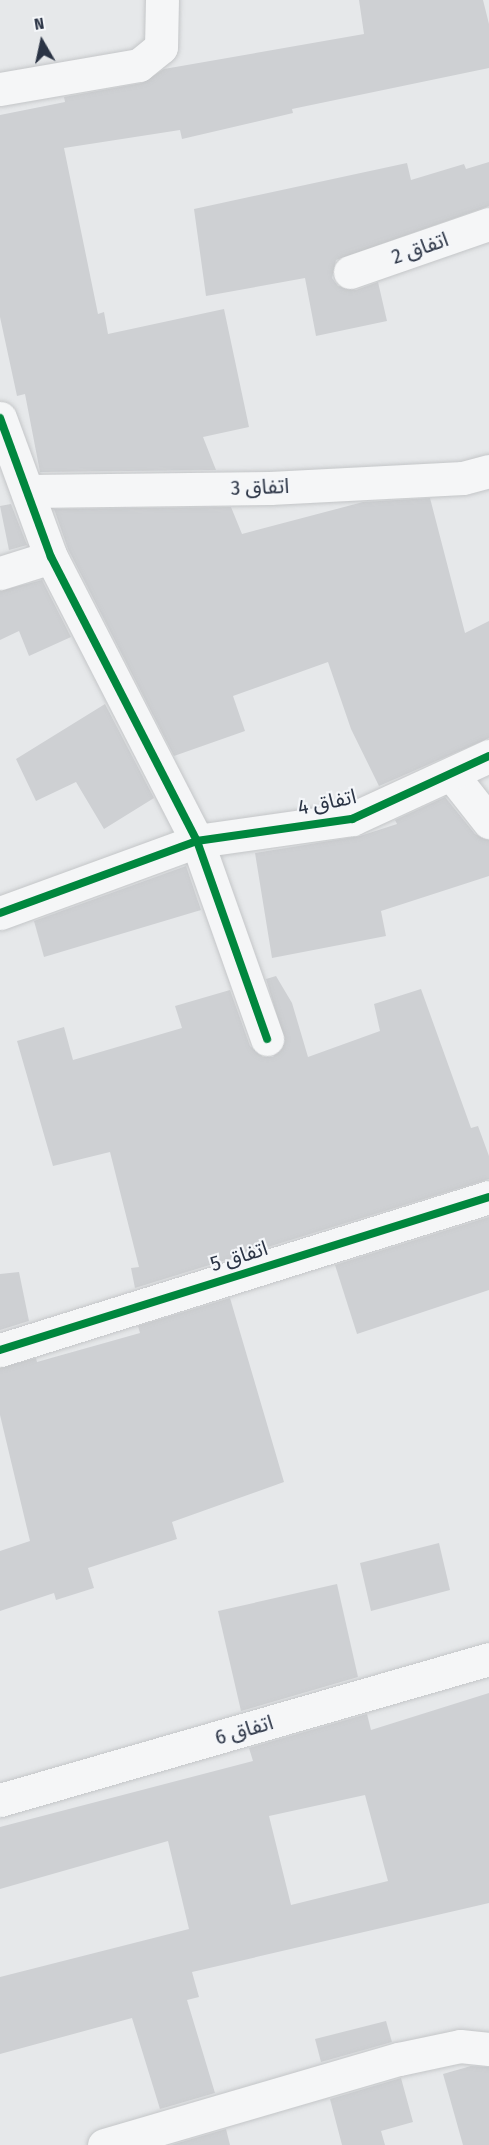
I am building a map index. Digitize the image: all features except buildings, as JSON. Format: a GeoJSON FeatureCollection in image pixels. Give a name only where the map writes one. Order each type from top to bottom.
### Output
{"type":"FeatureCollection","features":[{"type":"Feature","properties":{"kind":"street"},"geometry":{"type":"LineString","coordinates":[[0,89],[139,65],[161,47],[162,0]]}},
{"type":"Feature","properties":{"kind":"street","name":"اتفاق 2"},"geometry":{"type":"LineString","coordinates":[[350,272],[489,224]]}},
{"type":"Feature","properties":{"kind":"street"},"geometry":{"type":"LineString","coordinates":[[0,418],[30,491],[51,557],[197,841],[267,1039]]}},
{"type":"Feature","properties":{"kind":"street","name":"اتفاق 3"},"geometry":{"type":"LineString","coordinates":[[30,491],[270,488],[463,478],[489,471]]}},
{"type":"Feature","properties":{"kind":"street"},"geometry":{"type":"LineString","coordinates":[[0,573],[51,557]]}},
{"type":"Feature","properties":{"kind":"street","name":"اتفاق 4"},"geometry":{"type":"LineString","coordinates":[[0,913],[197,841],[352,819],[452,775],[489,756]]}},
{"type":"Feature","properties":{"kind":"street"},"geometry":{"type":"LineString","coordinates":[[452,775],[489,822]]}},
{"type":"Feature","properties":{"kind":"street","name":"اتفاق 5"},"geometry":{"type":"LineString","coordinates":[[0,1350],[489,1197]]}},
{"type":"Feature","properties":{"kind":"street","name":"اتفاق 6"},"geometry":{"type":"LineString","coordinates":[[0,1800],[489,1659]]}},
{"type":"Feature","properties":{"kind":"street"},"geometry":{"type":"LineString","coordinates":[[104,2145],[399,2060],[460,2046],[489,2049]]}},
{"type":"Feature","properties":{"kind":"cycle path"},"geometry":{"type":"LineString","coordinates":[[0,418],[51,557],[197,841],[267,1039]]}},
{"type":"Feature","properties":{"kind":"cycle path"},"geometry":{"type":"LineString","coordinates":[[0,913],[197,841],[352,819],[489,756]]}},
{"type":"Feature","properties":{"kind":"cycle path"},"geometry":{"type":"LineString","coordinates":[[0,1350],[489,1197]]}}]}
